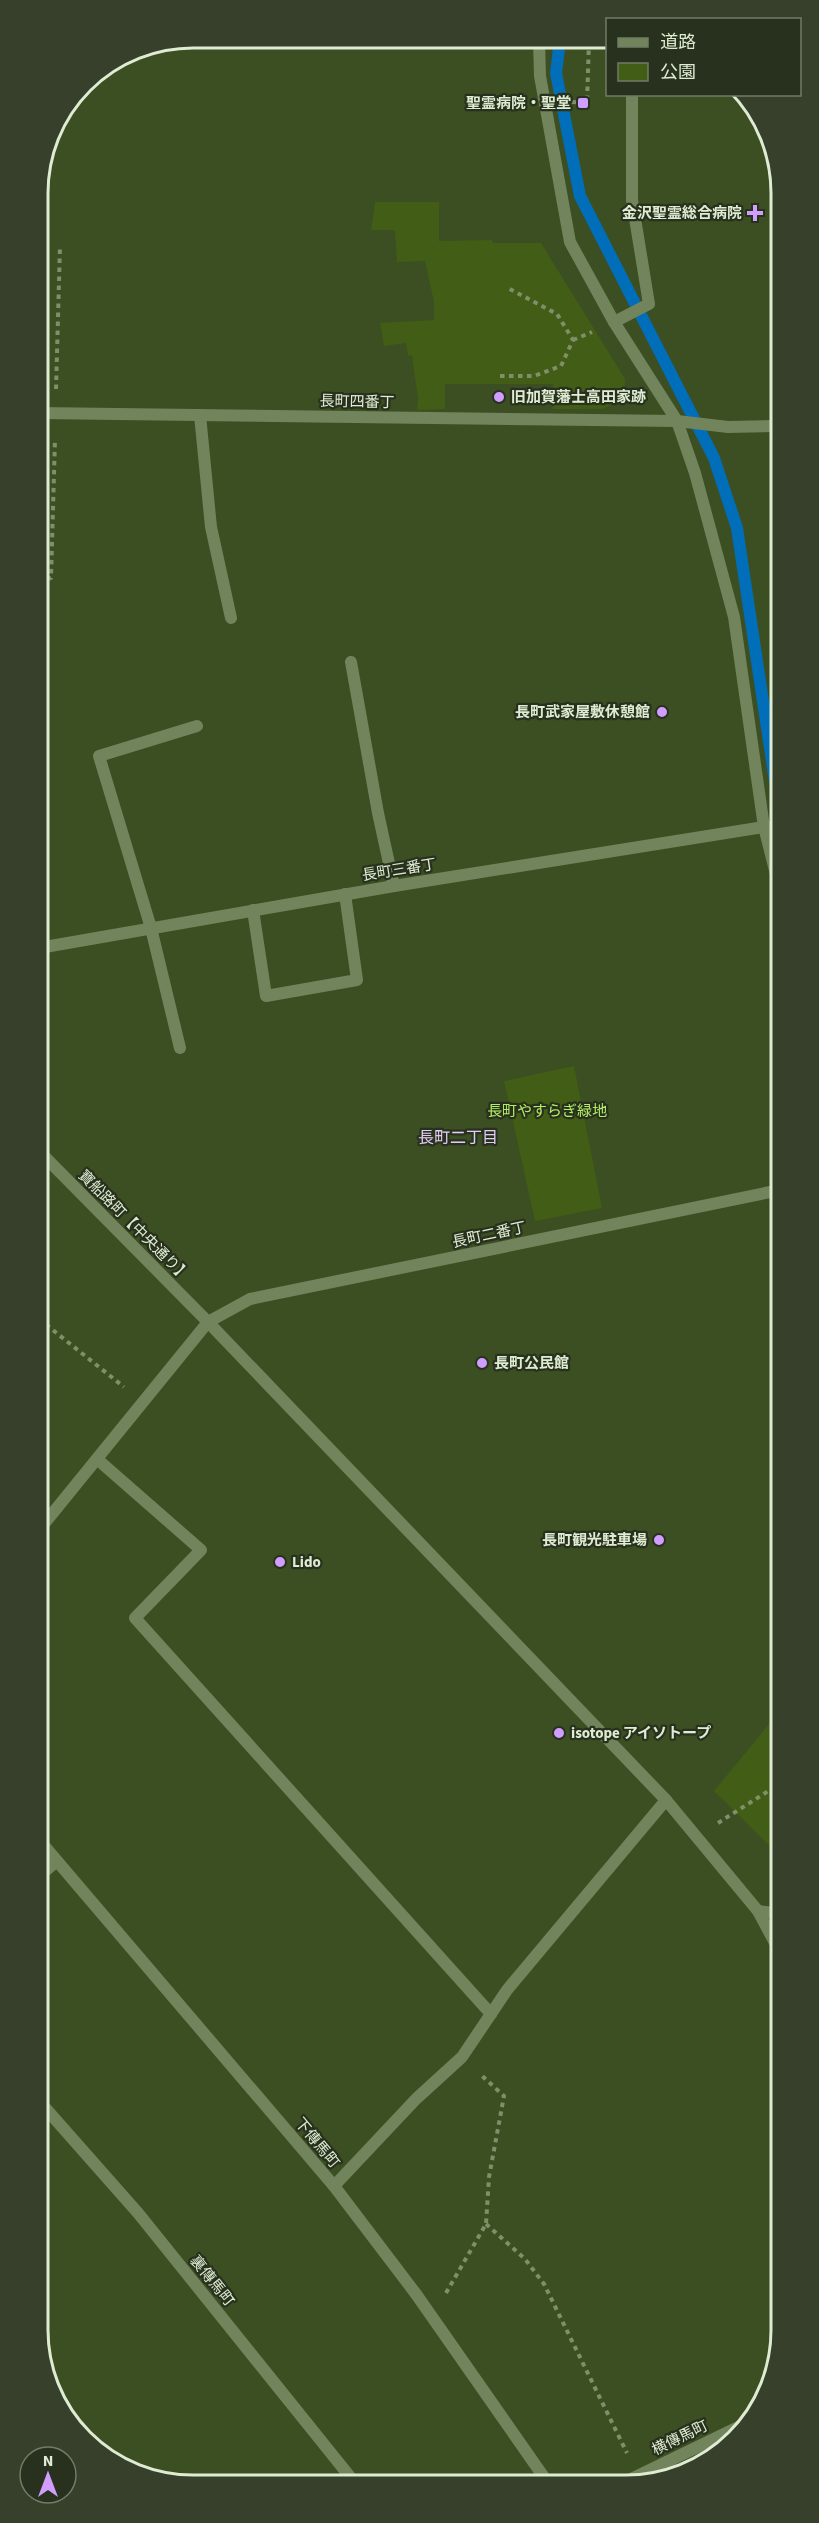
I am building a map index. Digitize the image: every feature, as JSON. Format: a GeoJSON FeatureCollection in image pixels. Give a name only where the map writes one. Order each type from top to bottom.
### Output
{"type":"FeatureCollection","features":[{"type":"Feature","properties":{"kind":"street"},"geometry":{"type":"LineString","coordinates":[[539,48],[540,76],[570,242],[614,322],[676,421],[695,473],[734,617],[764,827],[771,855]]}},
{"type":"Feature","properties":{"kind":"street"},"geometry":{"type":"LineString","coordinates":[[614,322],[649,304],[632,200],[632,96]]}},
{"type":"Feature","properties":{"kind":"street","name":"長町四番丁"},"geometry":{"type":"LineString","coordinates":[[48,413],[676,421],[728,427],[771,426]]}},
{"type":"Feature","properties":{"kind":"street"},"geometry":{"type":"LineString","coordinates":[[201,415],[211,527],[231,618]]}},
{"type":"Feature","properties":{"kind":"street"},"geometry":{"type":"LineString","coordinates":[[351,662],[378,813],[394,886]]}},
{"type":"Feature","properties":{"kind":"street"},"geometry":{"type":"LineString","coordinates":[[180,1048],[151,928],[99,756],[197,726]]}},
{"type":"Feature","properties":{"kind":"street","name":"長町三番丁"},"geometry":{"type":"LineString","coordinates":[[48,946],[345,894],[771,827]]}},
{"type":"Feature","properties":{"kind":"street"},"geometry":{"type":"LineString","coordinates":[[253,910],[266,996],[357,980],[345,894]]}},
{"type":"Feature","properties":{"kind":"street","name":"寶船路町【中央通り】"},"geometry":{"type":"LineString","coordinates":[[48,1160],[208,1322],[666,1800],[758,1911],[771,1935]]}},
{"type":"Feature","properties":{"kind":"street","name":"長町二番丁"},"geometry":{"type":"LineString","coordinates":[[208,1322],[250,1299],[771,1192]]}},
{"type":"Feature","properties":{"kind":"street"},"geometry":{"type":"LineString","coordinates":[[48,1519],[208,1322]]}},
{"type":"Feature","properties":{"kind":"street"},"geometry":{"type":"LineString","coordinates":[[97,1459],[201,1550],[135,1618],[491,2014]]}},
{"type":"Feature","properties":{"kind":"street"},"geometry":{"type":"LineString","coordinates":[[334,2186],[416,2099],[462,2057],[507,1990],[666,1800]]}},
{"type":"Feature","properties":{"kind":"street","name":"下傳馬町"},"geometry":{"type":"LineString","coordinates":[[48,1850],[334,2186],[432,2316],[542,2475]]}},
{"type":"Feature","properties":{"kind":"street"},"geometry":{"type":"LineString","coordinates":[[48,1868],[57,1861]]}},
{"type":"Feature","properties":{"kind":"street"},"geometry":{"type":"LineString","coordinates":[[758,1911],[771,1913]]}},
{"type":"Feature","properties":{"kind":"street","name":"裏傳馬町"},"geometry":{"type":"LineString","coordinates":[[48,2111],[138,2213],[349,2475]]}},
{"type":"Feature","properties":{"kind":"street","name":"横傳馬町"},"geometry":{"type":"LineString","coordinates":[[640,2474],[730,2431]]}},
{"type":"Feature","properties":{"kind":"path"},"geometry":{"type":"LineString","coordinates":[[572,102],[587,103],[589,48]]}},
{"type":"Feature","properties":{"kind":"path"},"geometry":{"type":"LineString","coordinates":[[500,376],[534,376],[561,366],[573,340],[557,314],[506,287]]}},
{"type":"Feature","properties":{"kind":"path"},"geometry":{"type":"LineString","coordinates":[[48,1326],[143,1402]]}},
{"type":"Feature","properties":{"kind":"path"},"geometry":{"type":"LineString","coordinates":[[696,1836],[771,1789]]}},
{"type":"Feature","properties":{"kind":"path"},"geometry":{"type":"LineString","coordinates":[[432,2316],[486,2224],[489,2177],[504,2096],[462,2057]]}},
{"type":"Feature","properties":{"kind":"path"},"geometry":{"type":"LineString","coordinates":[[486,2224],[525,2259],[544,2284],[639,2475]]}},
{"type":"Feature","properties":{"kind":"green space"},"geometry":{"type":"Polygon","coordinates":[[[375,202],[439,202],[439,241],[492,240],[493,243],[541,243],[625,379],[624,398],[603,409],[553,409],[553,384],[445,384],[445,409],[417,410],[418,399],[412,355],[408,356],[406,343],[384,346],[380,323],[434,320],[434,302],[425,261],[397,262],[395,230],[371,230],[375,202]]]}},
{"type":"Feature","properties":{"kind":"green space","name":"長町やすらぎ緑地"},"geometry":{"type":"Polygon","coordinates":[[[574,1066],[602,1208],[535,1221],[504,1081],[574,1066]]]}},
{"type":"Feature","properties":{"kind":"green space"},"geometry":{"type":"Polygon","coordinates":[[[771,1722],[771,1847],[714,1791],[771,1722]]]}},
{"type":"Feature","properties":{"kind":"waterway"},"geometry":{"type":"LineString","coordinates":[[559,48],[556,73],[580,196],[714,458],[737,528],[771,755]]}},
{"type":"Feature","properties":{"kind":"place","name":"聖霊病院・聖堂"},"geometry":{"type":"Point","coordinates":[583,103]}},
{"type":"Feature","properties":{"kind":"place","name":"金沢聖霊総合病院"},"geometry":{"type":"Point","coordinates":[755,213]}},
{"type":"Feature","properties":{"kind":"place","name":"旧加賀藩士高田家跡"},"geometry":{"type":"Point","coordinates":[499,397]}},
{"type":"Feature","properties":{"kind":"place","name":"長町武家屋敷休憩館"},"geometry":{"type":"Point","coordinates":[662,712]}},
{"type":"Feature","properties":{"kind":"place","name":"長町公民館"},"geometry":{"type":"Point","coordinates":[482,1363]}},
{"type":"Feature","properties":{"kind":"place","name":"長町観光駐車場"},"geometry":{"type":"Point","coordinates":[659,1540]}},
{"type":"Feature","properties":{"kind":"place","name":"Lido"},"geometry":{"type":"Point","coordinates":[280,1562]}},
{"type":"Feature","properties":{"kind":"place","name":"isotope アイソトープ"},"geometry":{"type":"Point","coordinates":[559,1733]}},
{"type":"Feature","properties":{"kind":"district","name":"長町二丁目"},"geometry":{"type":"Point","coordinates":[458,1138]}}]}
